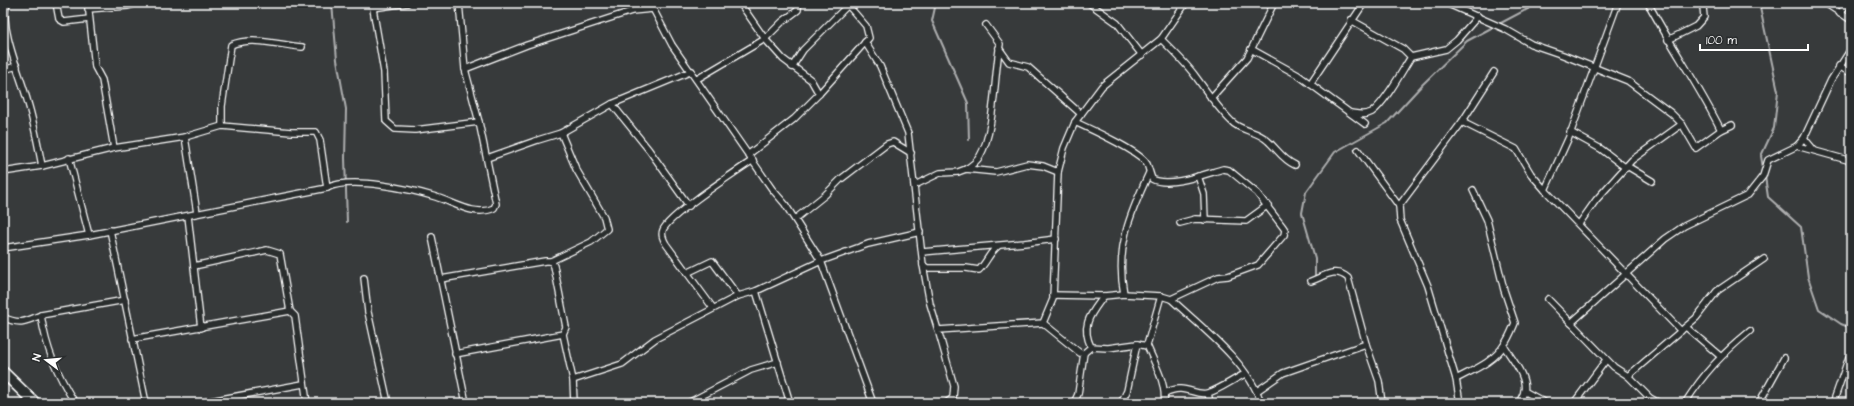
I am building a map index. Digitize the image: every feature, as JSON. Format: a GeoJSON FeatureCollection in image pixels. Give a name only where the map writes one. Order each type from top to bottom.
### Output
{"type":"FeatureCollection","features":[{"type":"Feature","properties":{"kind":"highway"},"geometry":{"type":"LineString","coordinates":[[3,372],[35,403]]}},
{"type":"Feature","properties":{"kind":"street"},"geometry":{"type":"LineString","coordinates":[[56,3],[59,19],[64,22],[89,20]]}},
{"type":"Feature","properties":{"kind":"street"},"geometry":{"type":"LineString","coordinates":[[114,148],[102,80],[95,67],[88,6],[128,6],[138,3]]}},
{"type":"Feature","properties":{"kind":"street"},"geometry":{"type":"LineString","coordinates":[[408,3],[372,6],[384,72],[386,121],[395,128],[415,130],[479,122]]}},
{"type":"Feature","properties":{"kind":"street"},"geometry":{"type":"LineString","coordinates":[[3,248],[89,235],[327,188],[334,185],[355,183],[413,191],[437,197],[476,212],[487,212],[494,208],[496,204],[479,122],[465,69],[459,3]]}},
{"type":"Feature","properties":{"kind":"street"},"geometry":{"type":"LineString","coordinates":[[740,3],[765,39],[792,67],[811,80],[819,94]]}},
{"type":"Feature","properties":{"kind":"street"},"geometry":{"type":"LineString","coordinates":[[697,79],[765,39],[782,22],[798,10],[798,3]]}},
{"type":"Feature","properties":{"kind":"street"},"geometry":{"type":"LineString","coordinates":[[1089,3],[1117,23],[1142,55]]}},
{"type":"Feature","properties":{"kind":"street"},"geometry":{"type":"LineString","coordinates":[[1044,323],[1053,295],[1058,172],[1064,148],[1075,122],[1102,86],[1160,39],[1186,3]]}},
{"type":"Feature","properties":{"kind":"street"},"geometry":{"type":"LineString","coordinates":[[1211,98],[1238,70],[1247,58],[1274,3]]}},
{"type":"Feature","properties":{"kind":"street"},"geometry":{"type":"LineString","coordinates":[[1310,84],[1351,20],[1364,3]]}},
{"type":"Feature","properties":{"kind":"street"},"geometry":{"type":"LineString","coordinates":[[1446,3],[1505,28],[1531,44],[1628,81],[1672,113],[1682,124],[1696,148],[1720,130],[1732,125]]}},
{"type":"Feature","properties":{"kind":"street"},"geometry":{"type":"LineString","coordinates":[[1545,190],[1595,68],[1618,3]]}},
{"type":"Feature","properties":{"kind":"street"},"geometry":{"type":"LineString","coordinates":[[1648,3],[1668,40],[1690,74],[1720,130]]}},
{"type":"Feature","properties":{"kind":"street"},"geometry":{"type":"LineString","coordinates":[[1668,40],[1696,26],[1704,17],[1703,7],[1700,3]]}},
{"type":"Feature","properties":{"kind":"street"},"geometry":{"type":"LineString","coordinates":[[1825,3],[1851,20]]}},
{"type":"Feature","properties":{"kind":"street"},"geometry":{"type":"LineString","coordinates":[[1840,14],[1847,3]]}},
{"type":"Feature","properties":{"kind":"street"},"geometry":{"type":"LineString","coordinates":[[8,4],[4,12],[6,32],[29,103],[42,166]]}},
{"type":"Feature","properties":{"kind":"street"},"geometry":{"type":"LineString","coordinates":[[749,154],[794,119],[819,94],[869,38],[866,26],[847,4],[803,50],[792,67]]}},
{"type":"Feature","properties":{"kind":"street"},"geometry":{"type":"LineString","coordinates":[[465,69],[534,42],[652,6],[672,45],[822,260],[873,403]]}},
{"type":"Feature","properties":{"kind":"street"},"geometry":{"type":"LineString","coordinates":[[1351,113],[1362,115],[1372,112],[1380,103],[1411,57],[1446,49],[1457,40],[1478,16]]}},
{"type":"Feature","properties":{"kind":"street"},"geometry":{"type":"LineString","coordinates":[[1351,20],[1403,49],[1411,57]]}},
{"type":"Feature","properties":{"kind":"street"},"geometry":{"type":"LineString","coordinates":[[966,170],[979,158],[985,143],[990,122],[1000,44],[998,39],[986,25]]}},
{"type":"Feature","properties":{"kind":"street"},"geometry":{"type":"LineString","coordinates":[[1160,39],[1177,54],[1196,77],[1208,96],[1232,122],[1247,131],[1258,134],[1268,140],[1288,162],[1295,165]]}},
{"type":"Feature","properties":{"kind":"street"},"geometry":{"type":"LineString","coordinates":[[222,126],[222,106],[231,45],[238,42],[257,42],[302,47]]}},
{"type":"Feature","properties":{"kind":"street"},"geometry":{"type":"LineString","coordinates":[[865,42],[880,66],[908,133],[923,265],[930,304],[954,386],[954,398],[946,403]]}},
{"type":"Feature","properties":{"kind":"street"},"geometry":{"type":"LineString","coordinates":[[1000,48],[1009,62],[1028,67],[1081,114]]}},
{"type":"Feature","properties":{"kind":"street"},"geometry":{"type":"LineString","coordinates":[[1251,49],[1310,84],[1365,124]]}},
{"type":"Feature","properties":{"kind":"street"},"geometry":{"type":"LineString","coordinates":[[1571,323],[1665,239],[1684,226],[1748,196],[1763,176],[1768,160],[1797,146],[1804,138],[1839,66],[1851,49]]}},
{"type":"Feature","properties":{"kind":"street"},"geometry":{"type":"LineString","coordinates":[[3,70],[17,66]]}},
{"type":"Feature","properties":{"kind":"street"},"geometry":{"type":"LineString","coordinates":[[1839,66],[1851,73]]}},
{"type":"Feature","properties":{"kind":"street"},"geometry":{"type":"LineString","coordinates":[[487,158],[538,140],[561,134],[612,104],[692,72]]}},
{"type":"Feature","properties":{"kind":"street"},"geometry":{"type":"LineString","coordinates":[[1398,206],[1462,122],[1494,72]]}},
{"type":"Feature","properties":{"kind":"street"},"geometry":{"type":"LineString","coordinates":[[612,104],[689,206]]}},
{"type":"Feature","properties":{"kind":"street"},"geometry":{"type":"LineString","coordinates":[[1075,122],[1124,147],[1147,164],[1152,179],[1157,182],[1198,176],[1223,169],[1229,170],[1257,193],[1268,205],[1285,230],[1284,235],[1258,265],[1228,276],[1218,277],[1171,299]]}},
{"type":"Feature","properties":{"kind":"street"},"geometry":{"type":"LineString","coordinates":[[1462,122],[1516,149],[1531,174],[1545,190],[1626,274],[1684,329],[1720,356]]}},
{"type":"Feature","properties":{"kind":"street"},"geometry":{"type":"LineString","coordinates":[[1579,224],[1596,200],[1627,167],[1649,147],[1662,140],[1682,124]]}},
{"type":"Feature","properties":{"kind":"street"},"geometry":{"type":"LineString","coordinates":[[3,172],[42,166],[69,158],[114,148],[185,137],[222,126],[291,132],[316,132],[320,140],[327,188]]}},
{"type":"Feature","properties":{"kind":"street"},"geometry":{"type":"LineString","coordinates":[[1570,132],[1601,149],[1627,167],[1652,180]]}},
{"type":"Feature","properties":{"kind":"street"},"geometry":{"type":"LineString","coordinates":[[440,279],[551,261],[591,242],[607,230],[604,217],[576,169],[561,134]]}},
{"type":"Feature","properties":{"kind":"street"},"geometry":{"type":"LineString","coordinates":[[185,137],[197,213]]}},
{"type":"Feature","properties":{"kind":"street"},"geometry":{"type":"LineString","coordinates":[[1804,138],[1815,150]]}},
{"type":"Feature","properties":{"kind":"street"},"geometry":{"type":"LineString","coordinates":[[795,220],[825,195],[841,179],[887,144],[893,142],[911,154]]}},
{"type":"Feature","properties":{"kind":"street"},"geometry":{"type":"LineString","coordinates":[[1797,146],[1851,161]]}},
{"type":"Feature","properties":{"kind":"street"},"geometry":{"type":"LineString","coordinates":[[1358,150],[1398,206],[1400,220],[1428,286],[1456,379],[1460,403]]}},
{"type":"Feature","properties":{"kind":"street"},"geometry":{"type":"LineString","coordinates":[[69,158],[89,235]]}},
{"type":"Feature","properties":{"kind":"street"},"geometry":{"type":"LineString","coordinates":[[713,308],[662,237],[663,230],[666,225],[689,206],[753,160]]}},
{"type":"Feature","properties":{"kind":"street"},"geometry":{"type":"LineString","coordinates":[[915,185],[940,172],[958,172],[966,170],[996,172],[1027,164],[1058,172]]}},
{"type":"Feature","properties":{"kind":"street"},"geometry":{"type":"LineString","coordinates":[[1124,294],[1122,280],[1123,238],[1136,202],[1150,173]]}},
{"type":"Feature","properties":{"kind":"street"},"geometry":{"type":"LineString","coordinates":[[1198,176],[1204,194],[1205,220]]}},
{"type":"Feature","properties":{"kind":"street"},"geometry":{"type":"LineString","coordinates":[[1456,379],[1487,363],[1504,346],[1515,323],[1504,290],[1487,220],[1473,190]]}},
{"type":"Feature","properties":{"kind":"street"},"geometry":{"type":"LineString","coordinates":[[1180,223],[1195,219],[1246,221],[1268,205]]}},
{"type":"Feature","properties":{"kind":"street"},"geometry":{"type":"LineString","coordinates":[[188,216],[201,328]]}},
{"type":"Feature","properties":{"kind":"street"},"geometry":{"type":"LineString","coordinates":[[110,230],[126,300],[132,339],[146,403]]}},
{"type":"Feature","properties":{"kind":"street"},"geometry":{"type":"LineString","coordinates":[[573,380],[622,364],[655,339],[713,308],[822,260],[868,244],[920,232]]}},
{"type":"Feature","properties":{"kind":"street"},"geometry":{"type":"LineString","coordinates":[[432,237],[466,403]]}},
{"type":"Feature","properties":{"kind":"street"},"geometry":{"type":"LineString","coordinates":[[922,252],[998,246],[1056,239]]}},
{"type":"Feature","properties":{"kind":"street"},"geometry":{"type":"LineString","coordinates":[[923,265],[927,268],[966,268],[979,270],[984,265],[991,251],[998,246]]}},
{"type":"Feature","properties":{"kind":"street"},"geometry":{"type":"LineString","coordinates":[[194,266],[266,250],[280,254],[290,311],[295,316],[303,384],[307,403]]}},
{"type":"Feature","properties":{"kind":"street"},"geometry":{"type":"LineString","coordinates":[[1628,376],[1696,318],[1717,291],[1764,259]]}},
{"type":"Feature","properties":{"kind":"street"},"geometry":{"type":"LineString","coordinates":[[551,261],[554,266],[566,327],[563,334],[573,380],[574,403]]}},
{"type":"Feature","properties":{"kind":"street"},"geometry":{"type":"LineString","coordinates":[[687,273],[712,261],[738,296]]}},
{"type":"Feature","properties":{"kind":"street"},"geometry":{"type":"LineString","coordinates":[[1310,282],[1336,272],[1342,273],[1348,278],[1366,344],[1379,381],[1382,403]]}},
{"type":"Feature","properties":{"kind":"street"},"geometry":{"type":"LineString","coordinates":[[364,278],[368,312],[388,403]]}},
{"type":"Feature","properties":{"kind":"street"},"geometry":{"type":"LineString","coordinates":[[756,290],[790,403]]}},
{"type":"Feature","properties":{"kind":"street"},"geometry":{"type":"LineString","coordinates":[[1053,295],[1104,296],[1124,294],[1161,296],[1171,299],[1229,352],[1257,391],[1261,403]]}},
{"type":"Feature","properties":{"kind":"street"},"geometry":{"type":"LineString","coordinates":[[1091,347],[1087,334],[1090,316],[1094,307],[1104,296]]}},
{"type":"Feature","properties":{"kind":"street"},"geometry":{"type":"LineString","coordinates":[[1161,296],[1147,346],[1155,361],[1165,393],[1164,403]]}},
{"type":"Feature","properties":{"kind":"street"},"geometry":{"type":"LineString","coordinates":[[1548,299],[1606,360],[1628,376],[1650,398],[1659,403]]}},
{"type":"Feature","properties":{"kind":"street"},"geometry":{"type":"LineString","coordinates":[[3,317],[17,323],[30,320],[41,315],[126,300]]}},
{"type":"Feature","properties":{"kind":"street"},"geometry":{"type":"LineString","coordinates":[[132,339],[201,328],[290,311]]}},
{"type":"Feature","properties":{"kind":"street"},"geometry":{"type":"LineString","coordinates":[[41,315],[44,337],[48,351],[62,381],[75,403]]}},
{"type":"Feature","properties":{"kind":"street"},"geometry":{"type":"LineString","coordinates":[[938,330],[1044,323],[1066,340],[1076,351],[1084,352],[1091,347],[1108,348],[1137,344],[1147,346]]}},
{"type":"Feature","properties":{"kind":"street"},"geometry":{"type":"LineString","coordinates":[[1685,403],[1699,381],[1720,356],[1750,331]]}},
{"type":"Feature","properties":{"kind":"street"},"geometry":{"type":"LineString","coordinates":[[455,354],[563,334]]}},
{"type":"Feature","properties":{"kind":"street"},"geometry":{"type":"LineString","coordinates":[[1121,403],[1127,391],[1137,344]]}},
{"type":"Feature","properties":{"kind":"street"},"geometry":{"type":"LineString","coordinates":[[1257,391],[1283,373],[1366,344]]}},
{"type":"Feature","properties":{"kind":"street"},"geometry":{"type":"LineString","coordinates":[[1504,346],[1523,378],[1524,391],[1519,403]]}},
{"type":"Feature","properties":{"kind":"street"},"geometry":{"type":"LineString","coordinates":[[1074,403],[1078,394],[1084,352]]}},
{"type":"Feature","properties":{"kind":"street"},"geometry":{"type":"LineString","coordinates":[[1832,403],[1849,357]]}},
{"type":"Feature","properties":{"kind":"street"},"geometry":{"type":"LineString","coordinates":[[1759,403],[1784,358]]}},
{"type":"Feature","properties":{"kind":"street"},"geometry":{"type":"LineString","coordinates":[[1574,403],[1606,360]]}},
{"type":"Feature","properties":{"kind":"street"},"geometry":{"type":"LineString","coordinates":[[688,403],[751,370],[778,362]]}},
{"type":"Feature","properties":{"kind":"street"},"geometry":{"type":"LineString","coordinates":[[1165,393],[1172,390],[1184,389],[1208,393],[1245,374]]}},
{"type":"Feature","properties":{"kind":"street"},"geometry":{"type":"LineString","coordinates":[[199,403],[303,384]]}},
{"type":"Feature","properties":{"kind":"street"},"geometry":{"type":"LineString","coordinates":[[1524,391],[1546,403]]}},
{"type":"Feature","properties":{"kind":"street"},"geometry":{"type":"LineString","coordinates":[[1208,393],[1210,403]]}},
{"type":"Feature","properties":{"kind":"waterway"},"geometry":{"type":"LineString","coordinates":[[332,3],[337,60],[346,109],[345,158],[347,222]]}},
{"type":"Feature","properties":{"kind":"waterway"},"geometry":{"type":"LineString","coordinates":[[936,3],[932,21],[968,103],[969,140]]}},
{"type":"Feature","properties":{"kind":"waterway"},"geometry":{"type":"LineString","coordinates":[[1499,24],[1539,3]]}},
{"type":"Feature","properties":{"kind":"waterway"},"geometry":{"type":"LineString","coordinates":[[1759,3],[1778,91],[1774,128],[1761,156],[1763,168]]}},
{"type":"Feature","properties":{"kind":"waterway"},"geometry":{"type":"LineString","coordinates":[[1315,275],[1315,258],[1302,213],[1306,192],[1335,152],[1387,123],[1423,84],[1467,41],[1495,26]]}},
{"type":"Feature","properties":{"kind":"waterway"},"geometry":{"type":"LineString","coordinates":[[1765,176],[1768,197],[1801,227],[1808,277],[1819,309],[1841,324],[1851,328]]}}]}
